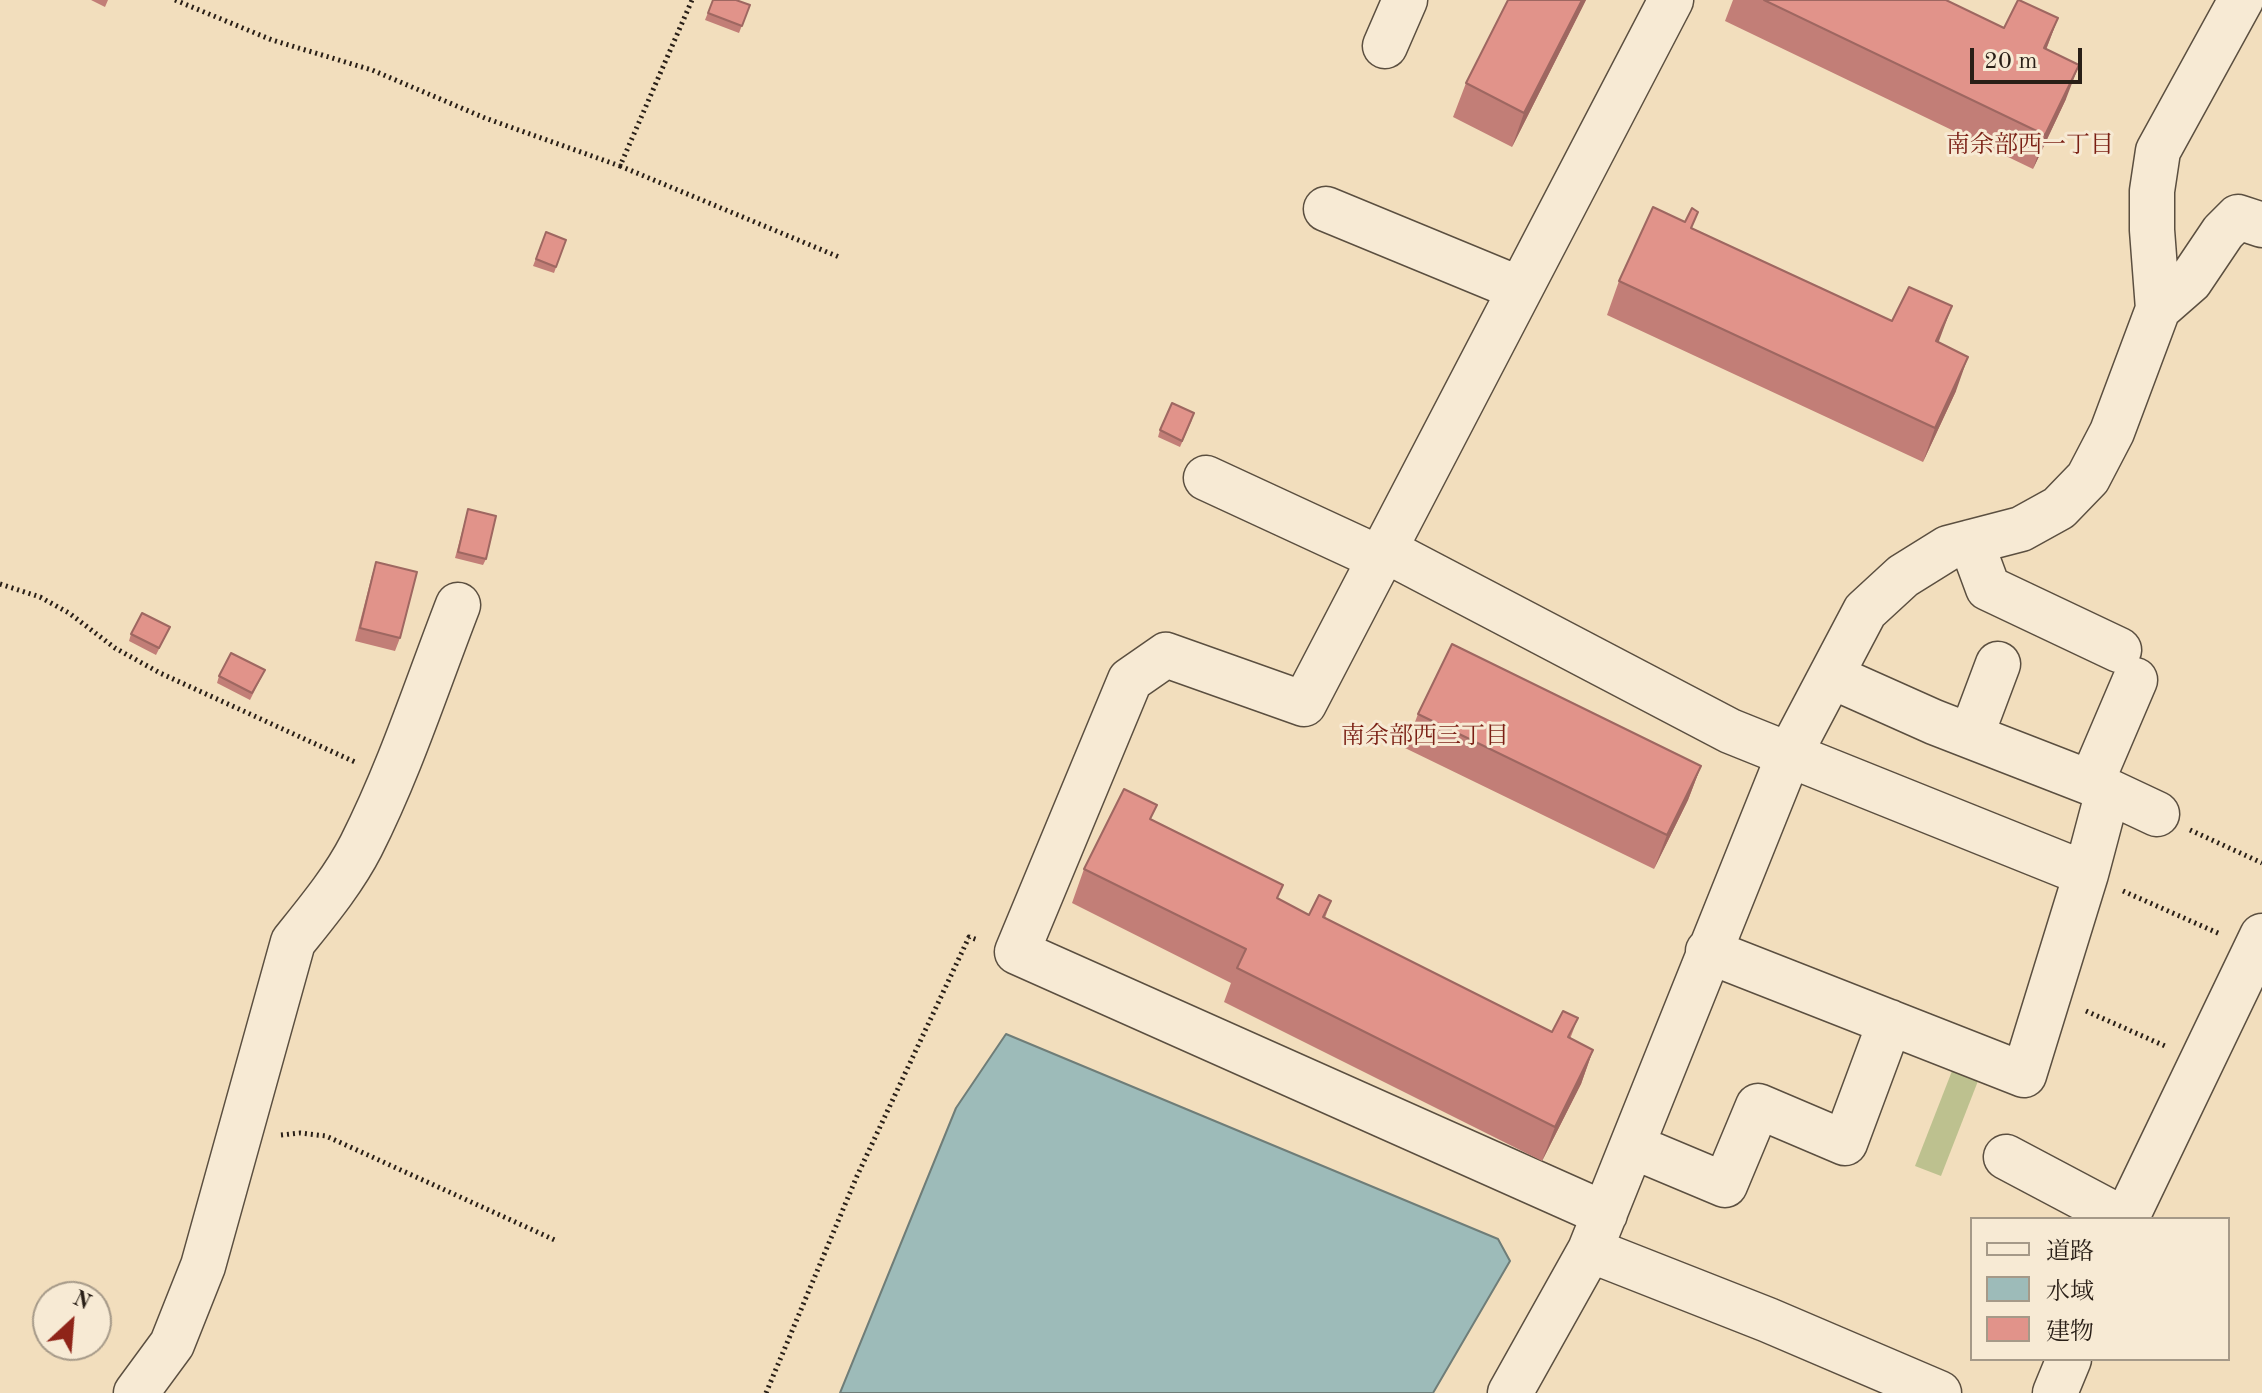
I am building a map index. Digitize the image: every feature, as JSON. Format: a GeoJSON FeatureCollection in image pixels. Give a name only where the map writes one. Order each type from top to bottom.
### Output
{"type":"FeatureCollection","features":[{"type":"Feature","properties":{"kind":"street"},"geometry":{"type":"LineString","coordinates":[[1385,46],[1405,0]]}},
{"type":"Feature","properties":{"kind":"street"},"geometry":{"type":"LineString","coordinates":[[1671,0],[1304,704],[1166,655],[1130,680],[1017,952],[1597,1232],[1768,1320],[1939,1393]]}},
{"type":"Feature","properties":{"kind":"street"},"geometry":{"type":"LineString","coordinates":[[1510,1393],[1597,1232],[1788,757],[1865,611],[1903,576],[1948,548],[2021,529],[2059,508],[2088,478],[2112,432],[2158,309],[2152,191],[2158,151],[2241,0]]}},
{"type":"Feature","properties":{"kind":"street"},"geometry":{"type":"LineString","coordinates":[[1326,209],[1520,289]]}},
{"type":"Feature","properties":{"kind":"street"},"geometry":{"type":"LineString","coordinates":[[2158,309],[2190,281],[2223,232],[2238,217],[2262,225]]}},
{"type":"Feature","properties":{"kind":"street"},"geometry":{"type":"LineString","coordinates":[[1206,478],[1381,553],[1730,731],[1788,757],[2086,874]]}},
{"type":"Feature","properties":{"kind":"street"},"geometry":{"type":"LineString","coordinates":[[1708,951],[2024,1075],[2086,874],[2099,787],[2127,665],[1988,588],[1971,542]]}},
{"type":"Feature","properties":{"kind":"street"},"geometry":{"type":"LineString","coordinates":[[136,1393],[172,1344],[198,1279],[293,942],[328,898],[360,848],[391,779],[458,605]]}},
{"type":"Feature","properties":{"kind":"street"},"geometry":{"type":"LineString","coordinates":[[1971,736],[1998,664]]}},
{"type":"Feature","properties":{"kind":"street"},"geometry":{"type":"LineString","coordinates":[[1831,676],[2157,814]]}},
{"type":"Feature","properties":{"kind":"street"},"geometry":{"type":"LineString","coordinates":[[2126,1217],[2258,943]]}},
{"type":"Feature","properties":{"kind":"street"},"geometry":{"type":"LineString","coordinates":[[1632,1146],[1725,1185],[1758,1106],[1845,1143],[1890,1022]]}},
{"type":"Feature","properties":{"kind":"street"},"geometry":{"type":"LineString","coordinates":[[2006,1157],[2121,1217]]}},
{"type":"Feature","properties":{"kind":"street"},"geometry":{"type":"LineString","coordinates":[[2055,1393],[2068,1361]]}},
{"type":"Feature","properties":{"kind":"path"},"geometry":{"type":"LineString","coordinates":[[175,0],[272,40],[372,70],[485,118],[620,166],[839,257]]}},
{"type":"Feature","properties":{"kind":"path"},"geometry":{"type":"LineString","coordinates":[[620,166],[692,0]]}},
{"type":"Feature","properties":{"kind":"path"},"geometry":{"type":"LineString","coordinates":[[0,584],[40,597],[69,613],[115,648],[160,673],[391,779]]}},
{"type":"Feature","properties":{"kind":"path"},"geometry":{"type":"LineString","coordinates":[[2157,814],[2262,863]]}},
{"type":"Feature","properties":{"kind":"path"},"geometry":{"type":"LineString","coordinates":[[2086,874],[2258,943]]}},
{"type":"Feature","properties":{"kind":"path"},"geometry":{"type":"LineString","coordinates":[[766,1393],[857,1176],[969,937],[1017,952]]}},
{"type":"Feature","properties":{"kind":"path"},"geometry":{"type":"LineString","coordinates":[[2048,994],[2201,1063]]}},
{"type":"Feature","properties":{"kind":"path"},"geometry":{"type":"LineString","coordinates":[[238,1140],[300,1133],[326,1136],[557,1241]]}},
{"type":"Feature","properties":{"kind":"green space"},"geometry":{"type":"Polygon","coordinates":[[[1952,1071],[1978,1081],[1941,1176],[1915,1166],[1952,1071]]]}},
{"type":"Feature","properties":{"kind":"water"},"geometry":{"type":"Polygon","coordinates":[[[1006,1034],[1498,1239],[1510,1261],[1433,1393],[840,1393],[956,1108],[1006,1034]]]}},
{"type":"Feature","properties":{"kind":"building"},"geometry":{"type":"Polygon","coordinates":[[[713,0],[736,0],[750,5],[742,26],[708,13],[713,0]]]}},
{"type":"Feature","properties":{"kind":"building"},"geometry":{"type":"Polygon","coordinates":[[[1508,0],[1582,0],[1524,113],[1466,83],[1508,0]]]}},
{"type":"Feature","properties":{"kind":"building"},"geometry":{"type":"Polygon","coordinates":[[[1764,0],[1946,0],[2004,28],[2019,0],[2058,18],[2044,48],[2079,65],[2045,135],[1764,0]]]}},
{"type":"Feature","properties":{"kind":"building"},"geometry":{"type":"Polygon","coordinates":[[[1653,207],[1685,222],[1692,208],[1698,212],[1691,228],[1892,321],[1909,287],[1952,306],[1936,341],[1968,357],[1935,428],[1619,281],[1653,207]]]}},
{"type":"Feature","properties":{"kind":"building"},"geometry":{"type":"Polygon","coordinates":[[[546,232],[566,240],[556,267],[536,259],[546,232]]]}},
{"type":"Feature","properties":{"kind":"building"},"geometry":{"type":"Polygon","coordinates":[[[1172,403],[1194,413],[1182,441],[1160,430],[1172,403]]]}},
{"type":"Feature","properties":{"kind":"building"},"geometry":{"type":"Polygon","coordinates":[[[468,509],[496,516],[486,559],[458,552],[468,509]]]}},
{"type":"Feature","properties":{"kind":"building"},"geometry":{"type":"Polygon","coordinates":[[[376,562],[417,572],[400,638],[360,628],[376,562]]]}},
{"type":"Feature","properties":{"kind":"building"},"geometry":{"type":"Polygon","coordinates":[[[142,613],[170,627],[159,648],[131,634],[142,613]]]}},
{"type":"Feature","properties":{"kind":"building"},"geometry":{"type":"Polygon","coordinates":[[[1452,644],[1701,766],[1667,835],[1418,714],[1452,644]]]}},
{"type":"Feature","properties":{"kind":"building"},"geometry":{"type":"Polygon","coordinates":[[[231,653],[265,670],[252,693],[219,676],[231,653]]]}},
{"type":"Feature","properties":{"kind":"building"},"geometry":{"type":"Polygon","coordinates":[[[1124,789],[1157,805],[1150,819],[1283,885],[1277,898],[1309,915],[1319,895],[1331,901],[1323,917],[1552,1032],[1563,1011],[1578,1018],[1568,1037],[1593,1050],[1555,1127],[1237,968],[1246,949],[1084,869],[1124,789]]]}},
{"type":"Feature","properties":{"kind":"district","name":"南余部西一丁目"},"geometry":{"type":"Point","coordinates":[2030,146]}},
{"type":"Feature","properties":{"kind":"district","name":"南余部西三丁目"},"geometry":{"type":"Point","coordinates":[1425,737]}}]}
